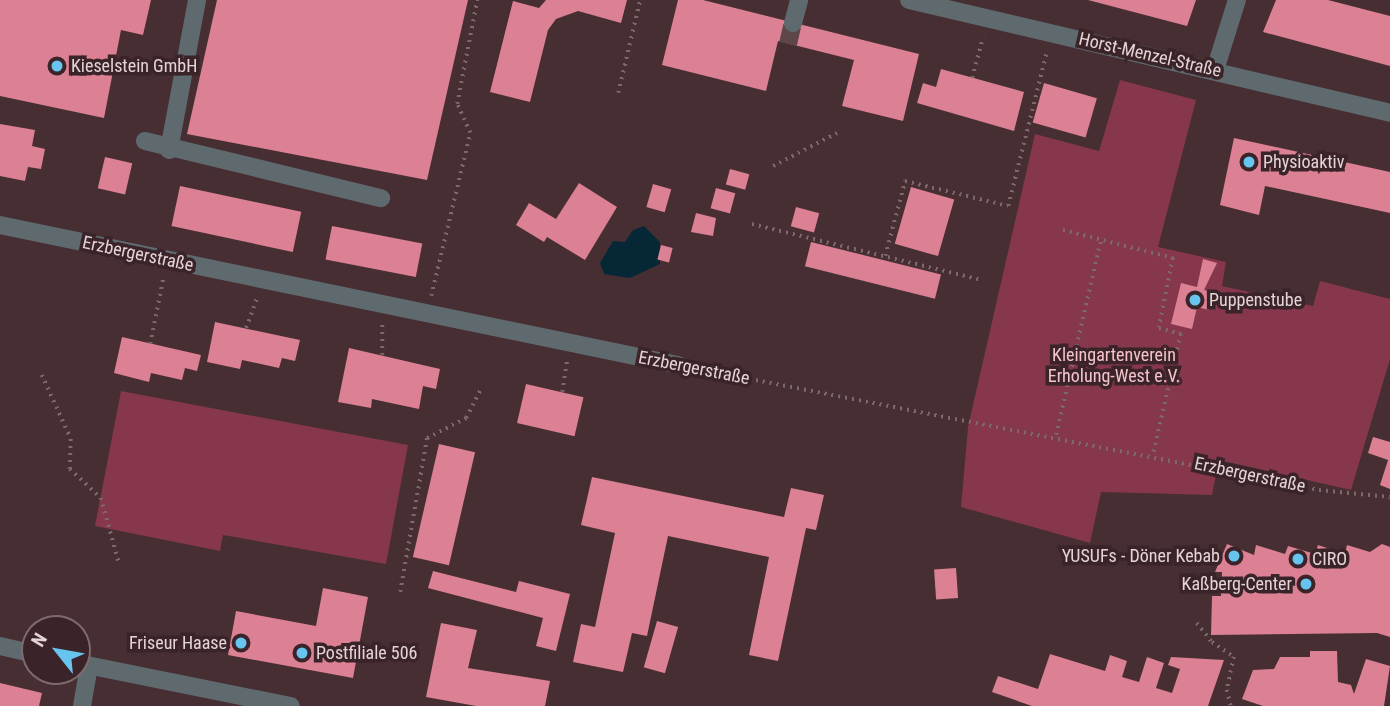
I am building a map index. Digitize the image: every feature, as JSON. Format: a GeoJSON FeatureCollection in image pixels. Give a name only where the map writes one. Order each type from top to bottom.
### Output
{"type":"FeatureCollection","features":[{"type":"Feature","properties":{"kind":"street"},"geometry":{"type":"LineString","coordinates":[[169,150],[197,0]]}},
{"type":"Feature","properties":{"kind":"street"},"geometry":{"type":"LineString","coordinates":[[793,23],[799,0]]}},
{"type":"Feature","properties":{"kind":"street","name":"Horst-Menzel-Straße"},"geometry":{"type":"LineString","coordinates":[[909,0],[1390,113]]}},
{"type":"Feature","properties":{"kind":"street"},"geometry":{"type":"LineString","coordinates":[[1215,70],[1237,0]]}},
{"type":"Feature","properties":{"kind":"street"},"geometry":{"type":"LineString","coordinates":[[145,141],[169,150],[381,198]]}},
{"type":"Feature","properties":{"kind":"street","name":"Erzbergerstraße"},"geometry":{"type":"LineString","coordinates":[[0,225],[678,365]]}},
{"type":"Feature","properties":{"kind":"street"},"geometry":{"type":"LineString","coordinates":[[0,646],[21,650]]}},
{"type":"Feature","properties":{"kind":"street"},"geometry":{"type":"LineString","coordinates":[[91,666],[291,706]]}},
{"type":"Feature","properties":{"kind":"street"},"geometry":{"type":"LineString","coordinates":[[82,685],[82,706]]}},
{"type":"Feature","properties":{"kind":"path"},"geometry":{"type":"LineString","coordinates":[[426,315],[470,133],[457,104],[477,0]]}},
{"type":"Feature","properties":{"kind":"path"},"geometry":{"type":"LineString","coordinates":[[618,93],[640,0]]}},
{"type":"Feature","properties":{"kind":"path"},"geometry":{"type":"LineString","coordinates":[[972,78],[987,18]]}},
{"type":"Feature","properties":{"kind":"path"},"geometry":{"type":"LineString","coordinates":[[885,256],[905,181],[924,188],[1009,206],[1051,32]]}},
{"type":"Feature","properties":{"kind":"path"},"geometry":{"type":"LineString","coordinates":[[773,166],[839,132]]}},
{"type":"Feature","properties":{"kind":"path"},"geometry":{"type":"LineString","coordinates":[[752,224],[981,280]]}},
{"type":"Feature","properties":{"kind":"path"},"geometry":{"type":"LineString","coordinates":[[1063,230],[1166,253],[1173,258],[1175,268],[1159,328],[1181,334],[1153,455]]}},
{"type":"Feature","properties":{"kind":"path"},"geometry":{"type":"LineString","coordinates":[[1056,436],[1101,239]]}},
{"type":"Feature","properties":{"kind":"path"},"geometry":{"type":"LineString","coordinates":[[150,344],[167,260]]}},
{"type":"Feature","properties":{"kind":"path"},"geometry":{"type":"LineString","coordinates":[[246,328],[265,280]]}},
{"type":"Feature","properties":{"kind":"path"},"geometry":{"type":"LineString","coordinates":[[382,355],[380,335],[385,306]]}},
{"type":"Feature","properties":{"kind":"path"},"geometry":{"type":"LineString","coordinates":[[562,392],[569,344]]}},
{"type":"Feature","properties":{"kind":"path","name":"Erzbergerstraße"},"geometry":{"type":"LineString","coordinates":[[678,365],[1056,436],[1319,490],[1390,498]]}},
{"type":"Feature","properties":{"kind":"path"},"geometry":{"type":"LineString","coordinates":[[42,375],[71,439],[71,469],[101,498],[119,563]]}},
{"type":"Feature","properties":{"kind":"path"},"geometry":{"type":"LineString","coordinates":[[400,592],[427,438],[466,418],[481,389]]}},
{"type":"Feature","properties":{"kind":"path"},"geometry":{"type":"LineString","coordinates":[[1198,623],[1212,642],[1234,657],[1227,690],[1231,706]]}},
{"type":"Feature","properties":{"kind":"green space","name":"Kleingartenverein Erholung-West e.V."},"geometry":{"type":"Polygon","coordinates":[[[1120,80],[1196,100],[1158,247],[1226,262],[1222,286],[1313,306],[1320,281],[1390,299],[1390,359],[1351,490],[1219,460],[1212,495],[1101,492],[1090,543],[961,507],[968,427],[1035,134],[1099,151],[1120,80]]]}},
{"type":"Feature","properties":{"kind":"green space"},"geometry":{"type":"Polygon","coordinates":[[[121,391],[408,445],[386,564],[223,535],[220,551],[95,526],[121,391]]]}},
{"type":"Feature","properties":{"kind":"water"},"geometry":{"type":"Polygon","coordinates":[[[644,226],[660,242],[660,264],[630,278],[604,274],[600,263],[613,241],[625,242],[633,230],[644,226]]]}},
{"type":"Feature","properties":{"kind":"building","name":"Kieselstein GmbH"},"geometry":{"type":"Polygon","coordinates":[[[0,0],[151,0],[143,35],[121,30],[104,118],[0,96],[0,0]]]}},
{"type":"Feature","properties":{"kind":"building"},"geometry":{"type":"Polygon","coordinates":[[[217,0],[468,0],[427,180],[187,134],[217,0]]]}},
{"type":"Feature","properties":{"kind":"building"},"geometry":{"type":"Polygon","coordinates":[[[546,0],[627,0],[621,23],[578,11],[556,19],[548,30],[530,102],[490,92],[513,1],[539,8],[546,0]]]}},
{"type":"Feature","properties":{"kind":"building"},"geometry":{"type":"Polygon","coordinates":[[[678,0],[703,0],[919,54],[903,121],[842,106],[854,60],[778,41],[766,91],[662,65],[678,0]]]}},
{"type":"Feature","properties":{"kind":"building"},"geometry":{"type":"Polygon","coordinates":[[[1088,0],[1196,0],[1187,26],[1088,0]]]}},
{"type":"Feature","properties":{"kind":"building"},"geometry":{"type":"Polygon","coordinates":[[[1276,0],[1328,0],[1390,16],[1390,66],[1263,32],[1276,0]]]}},
{"type":"Feature","properties":{"kind":"building"},"geometry":{"type":"Polygon","coordinates":[[[941,69],[1024,92],[1014,131],[917,103],[923,83],[936,87],[941,69]]]}},
{"type":"Feature","properties":{"kind":"building"},"geometry":{"type":"Polygon","coordinates":[[[1044,83],[1097,98],[1086,138],[1033,122],[1044,83]]]}},
{"type":"Feature","properties":{"kind":"building"},"geometry":{"type":"Polygon","coordinates":[[[0,124],[35,130],[32,146],[45,149],[41,169],[28,167],[25,181],[0,176],[0,124]]]}},
{"type":"Feature","properties":{"kind":"building"},"geometry":{"type":"Polygon","coordinates":[[[1234,138],[1390,172],[1390,213],[1265,186],[1259,215],[1220,205],[1234,138]]]}},
{"type":"Feature","properties":{"kind":"building"},"geometry":{"type":"Polygon","coordinates":[[[105,157],[132,163],[125,194],[98,188],[105,157]]]}},
{"type":"Feature","properties":{"kind":"building"},"geometry":{"type":"Polygon","coordinates":[[[730,169],[749,174],[745,190],[726,184],[730,169]]]}},
{"type":"Feature","properties":{"kind":"building"},"geometry":{"type":"Polygon","coordinates":[[[579,183],[617,207],[585,260],[547,237],[544,242],[516,225],[529,203],[556,219],[579,183]]]}},
{"type":"Feature","properties":{"kind":"building"},"geometry":{"type":"Polygon","coordinates":[[[653,184],[671,189],[665,212],[646,207],[653,184]]]}},
{"type":"Feature","properties":{"kind":"building"},"geometry":{"type":"Polygon","coordinates":[[[180,186],[301,212],[293,252],[171,226],[180,186]]]}},
{"type":"Feature","properties":{"kind":"building"},"geometry":{"type":"Polygon","coordinates":[[[911,187],[954,199],[938,256],[895,244],[911,187]]]}},
{"type":"Feature","properties":{"kind":"building"},"geometry":{"type":"Polygon","coordinates":[[[716,188],[735,193],[730,213],[711,208],[716,188]]]}},
{"type":"Feature","properties":{"kind":"building"},"geometry":{"type":"Polygon","coordinates":[[[796,207],[819,213],[814,233],[791,226],[796,207]]]}},
{"type":"Feature","properties":{"kind":"building"},"geometry":{"type":"Polygon","coordinates":[[[696,213],[716,218],[713,236],[691,232],[696,213]]]}},
{"type":"Feature","properties":{"kind":"building"},"geometry":{"type":"Polygon","coordinates":[[[332,226],[422,244],[416,277],[326,259],[332,226]]]}},
{"type":"Feature","properties":{"kind":"building"},"geometry":{"type":"Polygon","coordinates":[[[811,242],[941,274],[935,299],[805,266],[811,242]]]}},
{"type":"Feature","properties":{"kind":"building"},"geometry":{"type":"Polygon","coordinates":[[[661,245],[673,248],[669,262],[657,260],[661,245]]]}},
{"type":"Feature","properties":{"kind":"building","name":"Puppenstube"},"geometry":{"type":"Polygon","coordinates":[[[1203,259],[1217,263],[1204,290],[1214,292],[1209,310],[1197,307],[1192,329],[1171,324],[1181,283],[1197,287],[1203,259]]]}},
{"type":"Feature","properties":{"kind":"building"},"geometry":{"type":"Polygon","coordinates":[[[215,322],[300,340],[295,361],[282,358],[279,368],[242,360],[240,369],[207,362],[215,322]]]}},
{"type":"Feature","properties":{"kind":"building"},"geometry":{"type":"Polygon","coordinates":[[[122,337],[201,355],[197,371],[185,368],[182,380],[151,373],[149,382],[114,373],[122,337]]]}},
{"type":"Feature","properties":{"kind":"building"},"geometry":{"type":"Polygon","coordinates":[[[349,348],[440,369],[436,389],[423,386],[419,409],[372,399],[371,408],[338,402],[349,348]]]}},
{"type":"Feature","properties":{"kind":"building"},"geometry":{"type":"Polygon","coordinates":[[[526,384],[583,397],[574,436],[517,423],[526,384]]]}},
{"type":"Feature","properties":{"kind":"building"},"geometry":{"type":"Polygon","coordinates":[[[1373,437],[1390,442],[1390,489],[1380,485],[1388,460],[1368,453],[1373,437]]]}},
{"type":"Feature","properties":{"kind":"building"},"geometry":{"type":"Polygon","coordinates":[[[439,444],[475,452],[449,565],[413,557],[439,444]]]}},
{"type":"Feature","properties":{"kind":"building"},"geometry":{"type":"Polygon","coordinates":[[[592,477],[784,517],[791,488],[824,495],[816,530],[806,528],[778,661],[749,655],[769,557],[668,536],[647,636],[632,633],[623,672],[573,662],[581,624],[595,627],[615,533],[581,525],[592,477]]]}},
{"type":"Feature","properties":{"kind":"building","name":"Kaßberg-Center"},"geometry":{"type":"Polygon","coordinates":[[[1227,544],[1254,555],[1256,545],[1285,554],[1288,546],[1315,554],[1318,545],[1345,554],[1347,545],[1370,552],[1382,544],[1390,547],[1390,637],[1377,633],[1211,635],[1212,596],[1221,596],[1222,572],[1215,572],[1227,544]]]}},
{"type":"Feature","properties":{"kind":"building"},"geometry":{"type":"Polygon","coordinates":[[[956,568],[958,598],[936,599],[934,570],[956,568]]]}},
{"type":"Feature","properties":{"kind":"building"},"geometry":{"type":"Polygon","coordinates":[[[433,571],[516,592],[519,581],[570,594],[556,651],[536,646],[543,618],[428,588],[433,571]]]}},
{"type":"Feature","properties":{"kind":"building"},"geometry":{"type":"Polygon","coordinates":[[[323,588],[368,597],[353,678],[228,655],[236,611],[316,626],[323,588]]]}},
{"type":"Feature","properties":{"kind":"building"},"geometry":{"type":"Polygon","coordinates":[[[657,621],[678,627],[665,673],[644,667],[657,621]]]}},
{"type":"Feature","properties":{"kind":"building"},"geometry":{"type":"Polygon","coordinates":[[[441,623],[477,630],[468,668],[550,681],[545,706],[476,706],[426,697],[441,623]]]}},
{"type":"Feature","properties":{"kind":"building"},"geometry":{"type":"Polygon","coordinates":[[[1310,651],[1337,651],[1338,682],[1351,685],[1354,694],[1366,659],[1390,666],[1384,706],[1263,706],[1242,699],[1253,670],[1274,669],[1280,657],[1310,657],[1310,651]]]}},
{"type":"Feature","properties":{"kind":"building"},"geometry":{"type":"Polygon","coordinates":[[[1050,654],[1105,671],[1110,655],[1127,661],[1122,677],[1139,682],[1147,657],[1164,663],[1156,688],[1172,693],[1180,669],[1168,665],[1171,657],[1224,660],[1208,706],[1032,706],[992,692],[998,676],[1038,689],[1050,654]]]}},
{"type":"Feature","properties":{"kind":"building"},"geometry":{"type":"Polygon","coordinates":[[[0,683],[42,693],[39,706],[0,706],[0,683]]]}},
{"type":"Feature","properties":{"kind":"tunnel"},"geometry":{"type":"LineString","coordinates":[[788,44],[793,23]]}},
{"type":"Feature","properties":{"kind":"place","name":"Kieselstein GmbH"},"geometry":{"type":"Point","coordinates":[57,66]}},
{"type":"Feature","properties":{"kind":"place","name":"Physioaktiv"},"geometry":{"type":"Point","coordinates":[1249,162]}},
{"type":"Feature","properties":{"kind":"place","name":"Puppenstube"},"geometry":{"type":"Point","coordinates":[1195,300]}},
{"type":"Feature","properties":{"kind":"place","name":"YUSUFs - Döner Kebab"},"geometry":{"type":"Point","coordinates":[1234,556]}},
{"type":"Feature","properties":{"kind":"place","name":"CIRO"},"geometry":{"type":"Point","coordinates":[1298,559]}},
{"type":"Feature","properties":{"kind":"place","name":"Kaßberg-Center"},"geometry":{"type":"Point","coordinates":[1306,584]}},
{"type":"Feature","properties":{"kind":"place","name":"Friseur Haase"},"geometry":{"type":"Point","coordinates":[241,643]}},
{"type":"Feature","properties":{"kind":"place","name":"Postfiliale 506"},"geometry":{"type":"Point","coordinates":[302,653]}}]}
